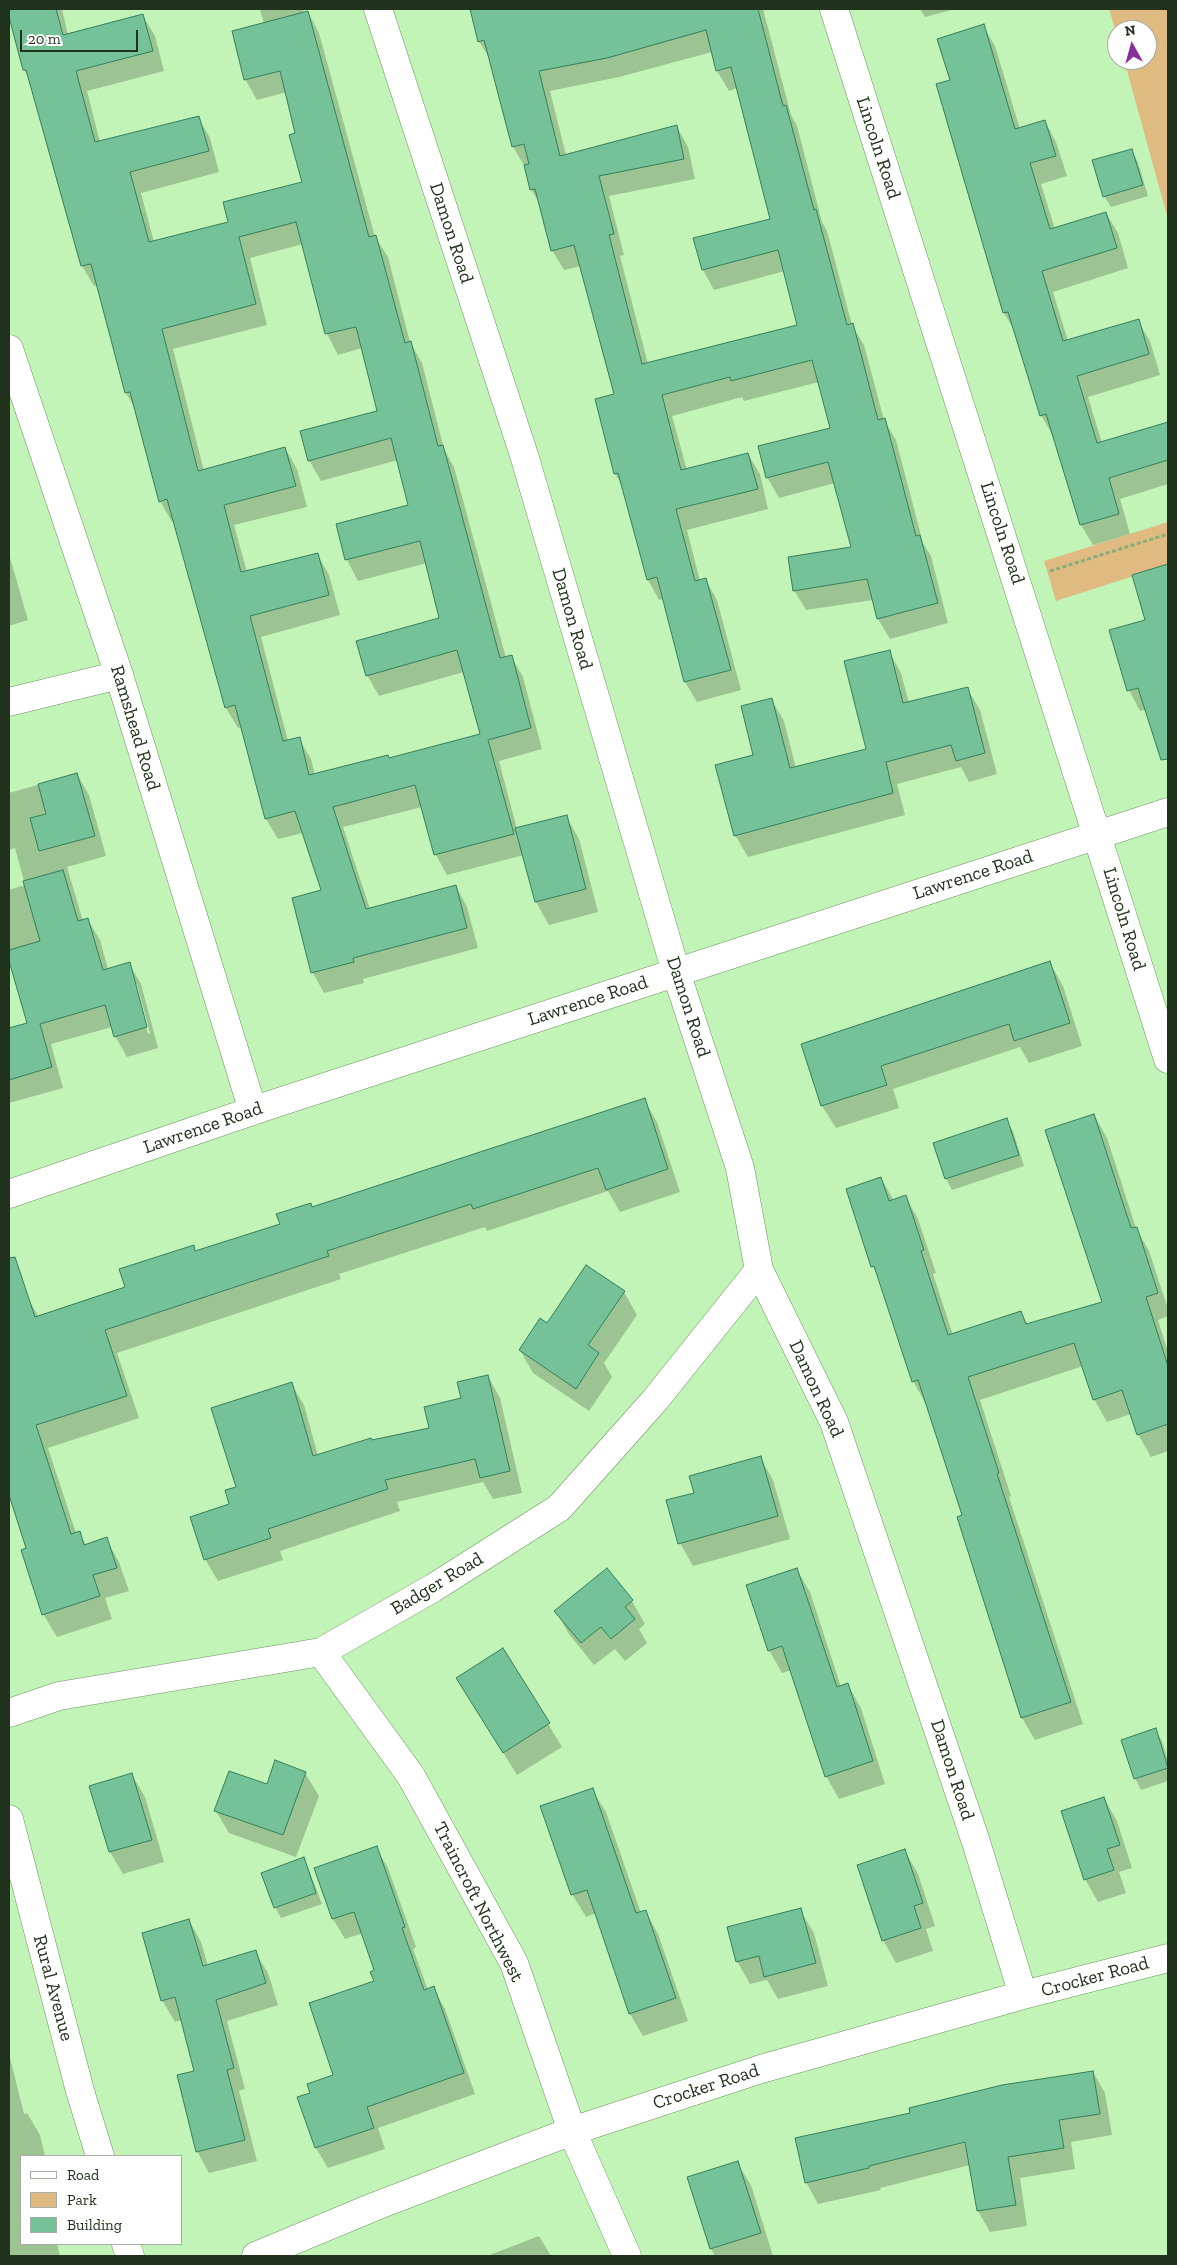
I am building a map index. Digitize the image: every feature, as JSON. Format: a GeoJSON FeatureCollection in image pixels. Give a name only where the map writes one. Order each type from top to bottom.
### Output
{"type":"FeatureCollection","features":[{"type":"Feature","properties":{"kind":"street","name":"Damon Road"},"geometry":{"type":"LineString","coordinates":[[378,9],[524,455],[676,972],[740,1168],[759,1270],[834,1422],[973,1832],[1023,1995]]}},
{"type":"Feature","properties":{"kind":"street","name":"Lincoln Road"},"geometry":{"type":"LineString","coordinates":[[834,9],[1168,1059]]}},
{"type":"Feature","properties":{"kind":"street","name":"Ramshead Road"},"geometry":{"type":"LineString","coordinates":[[9,349],[119,675],[253,1111]]}},
{"type":"Feature","properties":{"kind":"street"},"geometry":{"type":"LineString","coordinates":[[9,702],[119,675]]}},
{"type":"Feature","properties":{"kind":"street","name":"Lawrence Road"},"geometry":{"type":"LineString","coordinates":[[9,1194],[253,1111],[1168,812]]}},
{"type":"Feature","properties":{"kind":"street","name":"Badger Road"},"geometry":{"type":"LineString","coordinates":[[9,1714],[59,1696],[321,1652],[433,1588],[559,1508],[655,1400],[759,1270]]}},
{"type":"Feature","properties":{"kind":"street","name":"Traincroft Northwest"},"geometry":{"type":"LineString","coordinates":[[321,1652],[412,1776],[514,1964],[572,2131],[627,2256]]}},
{"type":"Feature","properties":{"kind":"street","name":"Rural Avenue"},"geometry":{"type":"LineString","coordinates":[[9,1820],[80,2091],[100,2155]]}},
{"type":"Feature","properties":{"kind":"street","name":"Crocker Road"},"geometry":{"type":"LineString","coordinates":[[256,2256],[376,2206],[572,2131],[760,2069],[1023,1995],[1168,1958]]}},
{"type":"Feature","properties":{"kind":"path"},"geometry":{"type":"LineString","coordinates":[[1017,581],[1168,534]]}},
{"type":"Feature","properties":{"kind":"green space"},"geometry":{"type":"Polygon","coordinates":[[[1109,9],[1168,9],[1168,219],[1127,70],[1157,70],[1157,20],[1112,20],[1109,9]]]}},
{"type":"Feature","properties":{"kind":"green space"},"geometry":{"type":"Polygon","coordinates":[[[1168,522],[1168,565],[1056,601],[1044,561],[1168,522]]]}},
{"type":"Feature","properties":{"kind":"building"},"geometry":{"type":"Polygon","coordinates":[[[9,9],[56,9],[63,35],[143,14],[153,51],[76,71],[95,142],[199,116],[209,151],[130,172],[149,242],[228,222],[223,202],[302,182],[289,135],[295,133],[280,71],[244,80],[232,31],[308,11],[369,237],[376,235],[405,343],[411,341],[438,446],[443,445],[500,658],[512,655],[531,728],[488,740],[514,834],[434,855],[415,785],[333,807],[366,909],[456,885],[467,928],[353,958],[354,962],[311,973],[292,898],[321,890],[295,811],[265,819],[235,705],[225,708],[167,499],[159,502],[130,392],[125,393],[91,264],[81,266],[26,70],[23,70],[9,17],[9,9]],[[296,222],[239,237],[256,304],[162,329],[198,471],[285,447],[296,486],[224,505],[241,572],[318,553],[329,595],[250,616],[283,741],[300,737],[309,775],[388,755],[389,758],[480,734],[457,650],[366,676],[356,641],[439,618],[420,541],[345,560],[336,524],[408,505],[391,438],[308,461],[300,431],[377,411],[356,327],[325,334],[296,222]]]}},
{"type":"Feature","properties":{"kind":"building"},"geometry":{"type":"Polygon","coordinates":[[[470,9],[758,9],[783,106],[786,105],[847,325],[853,323],[878,420],[885,418],[916,536],[920,535],[938,603],[877,619],[867,579],[793,591],[788,557],[851,547],[828,462],[766,478],[758,446],[830,428],[812,360],[731,381],[730,377],[662,395],[681,470],[748,453],[758,489],[676,509],[695,581],[706,578],[731,670],[684,682],[657,577],[647,580],[618,473],[614,474],[595,399],[614,394],[574,245],[551,251],[535,189],[530,190],[524,165],[529,164],[524,144],[512,147],[484,40],[478,42],[470,9]],[[706,30],[607,58],[539,71],[560,156],[677,125],[684,159],[599,176],[614,234],[609,235],[642,364],[797,325],[778,250],[702,270],[693,238],[770,219],[731,67],[716,71],[706,30]]]}},
{"type":"Feature","properties":{"kind":"building"},"geometry":{"type":"Polygon","coordinates":[[[984,24],[1015,129],[1045,120],[1056,156],[1030,163],[1050,229],[1106,212],[1117,248],[1042,271],[1063,341],[1139,319],[1149,354],[1077,376],[1097,443],[1168,422],[1168,460],[1109,478],[1119,514],[1080,525],[1046,414],[1040,416],[1008,312],[1003,313],[936,84],[950,80],[937,39],[984,24]]]}},
{"type":"Feature","properties":{"kind":"building"},"geometry":{"type":"Polygon","coordinates":[[[1132,149],[1143,185],[1103,197],[1092,160],[1132,149]]]}},
{"type":"Feature","properties":{"kind":"building"},"geometry":{"type":"Polygon","coordinates":[[[1168,564],[1168,759],[1161,760],[1138,688],[1127,691],[1109,630],[1145,620],[1132,575],[1168,564]]]}},
{"type":"Feature","properties":{"kind":"building"},"geometry":{"type":"Polygon","coordinates":[[[890,650],[903,703],[968,687],[985,753],[956,761],[951,745],[886,762],[893,793],[734,836],[715,765],[753,755],[741,706],[772,698],[790,768],[866,749],[844,661],[890,650]]]}},
{"type":"Feature","properties":{"kind":"building"},"geometry":{"type":"Polygon","coordinates":[[[77,773],[95,836],[39,851],[30,818],[46,814],[38,784],[77,773]]]}},
{"type":"Feature","properties":{"kind":"building"},"geometry":{"type":"Polygon","coordinates":[[[567,815],[586,889],[535,902],[515,828],[567,815]]]}},
{"type":"Feature","properties":{"kind":"building"},"geometry":{"type":"Polygon","coordinates":[[[63,870],[78,921],[88,918],[103,970],[130,962],[147,1027],[114,1037],[105,1005],[40,1024],[52,1067],[9,1080],[9,1028],[27,1023],[9,961],[9,950],[40,941],[23,881],[63,870]]]}},
{"type":"Feature","properties":{"kind":"building"},"geometry":{"type":"Polygon","coordinates":[[[1050,961],[1070,1023],[1014,1041],[1009,1024],[881,1066],[887,1085],[821,1106],[801,1044],[1050,961]]]}},
{"type":"Feature","properties":{"kind":"building"},"geometry":{"type":"Polygon","coordinates":[[[645,1098],[668,1169],[606,1190],[598,1168],[473,1209],[471,1204],[327,1251],[329,1256],[105,1330],[127,1396],[36,1425],[71,1534],[80,1531],[84,1545],[107,1537],[117,1568],[93,1575],[100,1596],[42,1615],[21,1550],[26,1548],[9,1495],[9,1258],[15,1257],[35,1317],[125,1287],[119,1269],[194,1245],[195,1251],[280,1224],[276,1214],[311,1203],[312,1207],[645,1098]]]}},
{"type":"Feature","properties":{"kind":"building"},"geometry":{"type":"Polygon","coordinates":[[[1094,1114],[1131,1228],[1137,1227],[1158,1293],[1146,1297],[1168,1366],[1168,1424],[1137,1435],[1122,1390],[1093,1400],[1074,1343],[968,1377],[999,1473],[997,1474],[1071,1702],[1021,1718],[957,1517],[962,1515],[918,1380],[912,1382],[874,1266],[871,1267],[846,1189],[881,1177],[889,1201],[906,1195],[924,1250],[921,1251],[948,1335],[1021,1311],[1026,1324],[1102,1302],[1045,1130],[1094,1114]]]}},
{"type":"Feature","properties":{"kind":"building"},"geometry":{"type":"Polygon","coordinates":[[[1007,1118],[1019,1155],[945,1179],[933,1143],[1007,1118]]]}},
{"type":"Feature","properties":{"kind":"building"},"geometry":{"type":"Polygon","coordinates":[[[586,1265],[625,1291],[588,1345],[599,1353],[576,1389],[519,1350],[540,1318],[547,1323],[586,1265]]]}},
{"type":"Feature","properties":{"kind":"building"},"geometry":{"type":"Polygon","coordinates":[[[488,1375],[510,1471],[480,1478],[475,1459],[385,1480],[388,1489],[268,1529],[271,1538],[204,1560],[190,1517],[229,1504],[225,1490],[236,1487],[211,1408],[292,1382],[313,1456],[371,1438],[372,1440],[429,1428],[424,1407],[461,1398],[457,1382],[488,1375]]]}},
{"type":"Feature","properties":{"kind":"building"},"geometry":{"type":"Polygon","coordinates":[[[761,1456],[778,1516],[678,1544],[666,1500],[694,1493],[689,1476],[761,1456]]]}},
{"type":"Feature","properties":{"kind":"building"},"geometry":{"type":"Polygon","coordinates":[[[607,1568],[633,1600],[625,1607],[635,1619],[611,1639],[601,1627],[581,1643],[554,1611],[607,1568]]]}},
{"type":"Feature","properties":{"kind":"building"},"geometry":{"type":"Polygon","coordinates":[[[797,1568],[837,1687],[848,1683],[873,1761],[825,1777],[782,1646],[768,1651],[746,1585],[797,1568]]]}},
{"type":"Feature","properties":{"kind":"building"},"geometry":{"type":"Polygon","coordinates":[[[503,1648],[550,1723],[503,1753],[456,1678],[503,1648]]]}},
{"type":"Feature","properties":{"kind":"building"},"geometry":{"type":"Polygon","coordinates":[[[1156,1728],[1168,1768],[1134,1779],[1121,1740],[1156,1728]]]}},
{"type":"Feature","properties":{"kind":"building"},"geometry":{"type":"Polygon","coordinates":[[[275,1760],[306,1772],[283,1835],[214,1811],[229,1771],[267,1784],[275,1760]]]}},
{"type":"Feature","properties":{"kind":"building"},"geometry":{"type":"Polygon","coordinates":[[[132,1773],[152,1840],[109,1852],[89,1786],[132,1773]]]}},
{"type":"Feature","properties":{"kind":"building"},"geometry":{"type":"Polygon","coordinates":[[[593,1788],[636,1913],[646,1910],[676,1998],[629,2014],[587,1890],[571,1895],[540,1806],[593,1788]]]}},
{"type":"Feature","properties":{"kind":"building"},"geometry":{"type":"Polygon","coordinates":[[[1104,1797],[1120,1845],[1107,1849],[1114,1870],[1084,1880],[1061,1811],[1104,1797]]]}},
{"type":"Feature","properties":{"kind":"building"},"geometry":{"type":"Polygon","coordinates":[[[377,1846],[405,1927],[402,1928],[424,1990],[434,1986],[464,2073],[367,2107],[374,2128],[315,2148],[297,2097],[310,2093],[307,2084],[333,2075],[309,2003],[374,1981],[370,1972],[374,1970],[354,1912],[332,1919],[314,1868],[377,1846]]]}},
{"type":"Feature","properties":{"kind":"building"},"geometry":{"type":"Polygon","coordinates":[[[905,1849],[923,1903],[914,1906],[921,1928],[882,1941],[857,1865],[905,1849]]]}},
{"type":"Feature","properties":{"kind":"building"},"geometry":{"type":"Polygon","coordinates":[[[304,1857],[316,1893],[274,1908],[261,1873],[304,1857]]]}},
{"type":"Feature","properties":{"kind":"building"},"geometry":{"type":"Polygon","coordinates":[[[801,1908],[816,1963],[764,1977],[759,1956],[736,1962],[727,1927],[801,1908]]]}},
{"type":"Feature","properties":{"kind":"building"},"geometry":{"type":"Polygon","coordinates":[[[189,1919],[203,1966],[256,1950],[266,1983],[216,2000],[234,2068],[227,2070],[245,2140],[196,2152],[177,2075],[194,2071],[175,1997],[161,2001],[142,1933],[189,1919]]]}},
{"type":"Feature","properties":{"kind":"building"},"geometry":{"type":"Polygon","coordinates":[[[1093,2071],[1100,2114],[1059,2120],[1064,2148],[1008,2157],[1016,2205],[977,2211],[965,2142],[805,2183],[795,2138],[910,2113],[909,2108],[1002,2085],[1093,2071]]]}},
{"type":"Feature","properties":{"kind":"building"},"geometry":{"type":"Polygon","coordinates":[[[738,2161],[761,2233],[710,2249],[687,2177],[738,2161]]]}}]}
